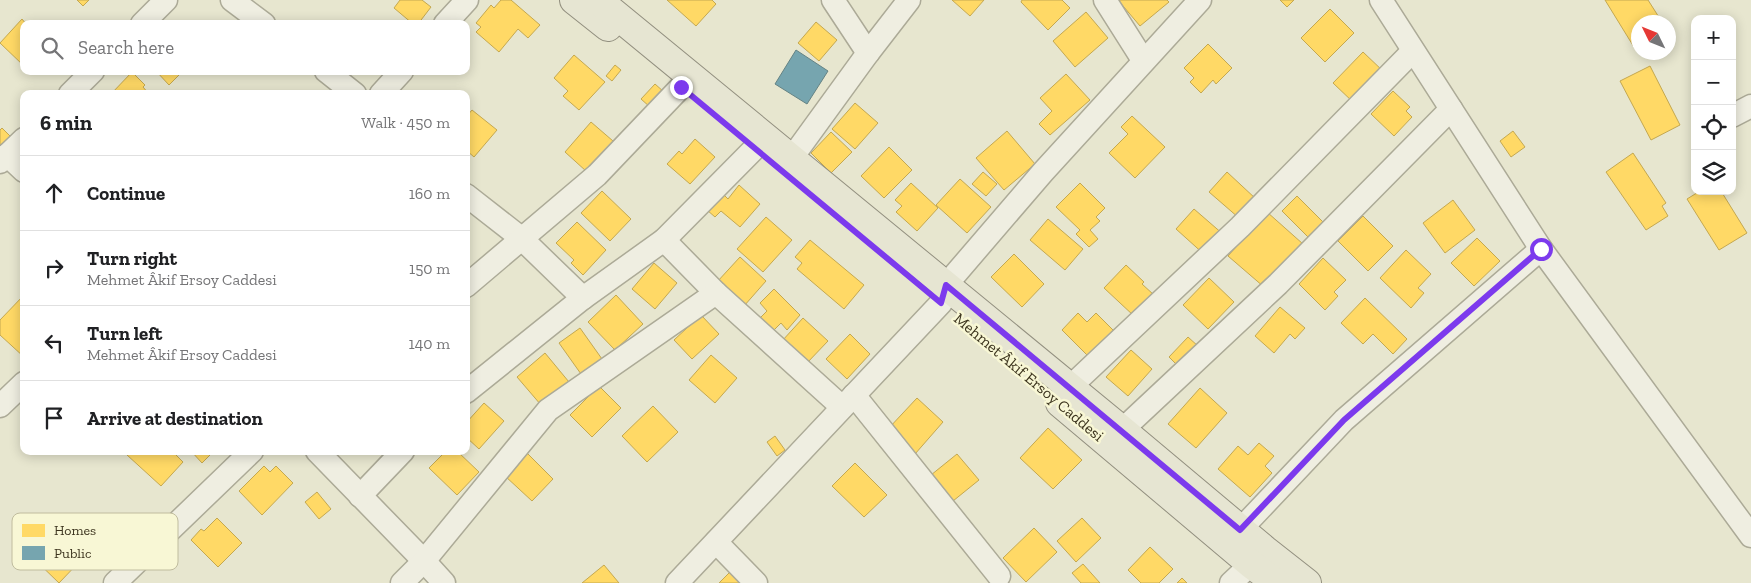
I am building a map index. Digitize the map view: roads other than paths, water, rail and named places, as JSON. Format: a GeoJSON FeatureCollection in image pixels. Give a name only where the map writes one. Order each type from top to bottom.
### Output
{"type":"FeatureCollection","features":[{"type":"Feature","properties":{"kind":"main road","name":"Mehmet Âkif Ersoy Caddesi"},"geometry":{"type":"LineString","coordinates":[[574,0],[755,148],[1122,430],[1240,530],[1276,583]]}},
{"type":"Feature","properties":{"kind":"main road","name":"Mehmet Âkif Ersoy Caddesi"},"geometry":{"type":"LineString","coordinates":[[598,0],[791,159],[943,294],[1258,557],[1307,583]]}},
{"type":"Feature","properties":{"kind":"street"},"geometry":{"type":"LineString","coordinates":[[146,20],[166,0]]}},
{"type":"Feature","properties":{"kind":"street"},"geometry":{"type":"LineString","coordinates":[[232,0],[259,20]]}},
{"type":"Feature","properties":{"kind":"street"},"geometry":{"type":"LineString","coordinates":[[449,20],[467,0]]}},
{"type":"Feature","properties":{"kind":"street"},"geometry":{"type":"LineString","coordinates":[[833,0],[868,53]]}},
{"type":"Feature","properties":{"kind":"street"},"geometry":{"type":"LineString","coordinates":[[791,159],[909,0]]}},
{"type":"Feature","properties":{"kind":"street"},"geometry":{"type":"LineString","coordinates":[[1104,0],[1144,60]]}},
{"type":"Feature","properties":{"kind":"street"},"geometry":{"type":"LineString","coordinates":[[677,583],[848,401],[943,294],[1043,172],[1200,0]]}},
{"type":"Feature","properties":{"kind":"street"},"geometry":{"type":"LineString","coordinates":[[1380,0],[1541,249],[1751,536]]}},
{"type":"Feature","properties":{"kind":"street"},"geometry":{"type":"LineString","coordinates":[[1069,388],[1240,227],[1413,51]]}},
{"type":"Feature","properties":{"kind":"street"},"geometry":{"type":"LineString","coordinates":[[74,90],[89,75]]}},
{"type":"Feature","properties":{"kind":"street"},"geometry":{"type":"LineString","coordinates":[[331,75],[351,90]]}},
{"type":"Feature","properties":{"kind":"street"},"geometry":{"type":"LineString","coordinates":[[385,90],[398,75]]}},
{"type":"Feature","properties":{"kind":"street"},"geometry":{"type":"LineString","coordinates":[[470,283],[597,175],[681,87]]}},
{"type":"Feature","properties":{"kind":"street"},"geometry":{"type":"LineString","coordinates":[[1736,114],[1751,106]]}},
{"type":"Feature","properties":{"kind":"street"},"geometry":{"type":"LineString","coordinates":[[1122,430],[1278,284],[1451,109]]}},
{"type":"Feature","properties":{"kind":"street"},"geometry":{"type":"LineString","coordinates":[[20,143],[3,158],[20,169]]}},
{"type":"Feature","properties":{"kind":"street"},"geometry":{"type":"LineString","coordinates":[[470,389],[584,298],[664,240],[755,148]]}},
{"type":"Feature","properties":{"kind":"street"},"geometry":{"type":"LineString","coordinates":[[470,198],[521,238],[584,298]]}},
{"type":"Feature","properties":{"kind":"street"},"geometry":{"type":"LineString","coordinates":[[664,240],[716,292],[848,401],[999,576]]}},
{"type":"Feature","properties":{"kind":"street"},"geometry":{"type":"LineString","coordinates":[[1240,530],[1344,420],[1541,249]]}},
{"type":"Feature","properties":{"kind":"street"},"geometry":{"type":"LineString","coordinates":[[402,583],[424,560],[548,410],[716,292]]}},
{"type":"Feature","properties":{"kind":"street"},"geometry":{"type":"LineString","coordinates":[[0,406],[20,387]]}},
{"type":"Feature","properties":{"kind":"street"},"geometry":{"type":"LineString","coordinates":[[178,522],[248,455]]}},
{"type":"Feature","properties":{"kind":"street"},"geometry":{"type":"LineString","coordinates":[[321,455],[424,560],[444,583]]}},
{"type":"Feature","properties":{"kind":"street"},"geometry":{"type":"LineString","coordinates":[[360,496],[400,455]]}},
{"type":"Feature","properties":{"kind":"street"},"geometry":{"type":"LineString","coordinates":[[716,542],[756,583]]}},
{"type":"Feature","properties":{"kind":"street"},"geometry":{"type":"LineString","coordinates":[[1231,583],[1258,557]]}},
{"type":"Feature","properties":{"kind":"street"},"geometry":{"type":"LineString","coordinates":[[115,583],[128,570]]}}]}
